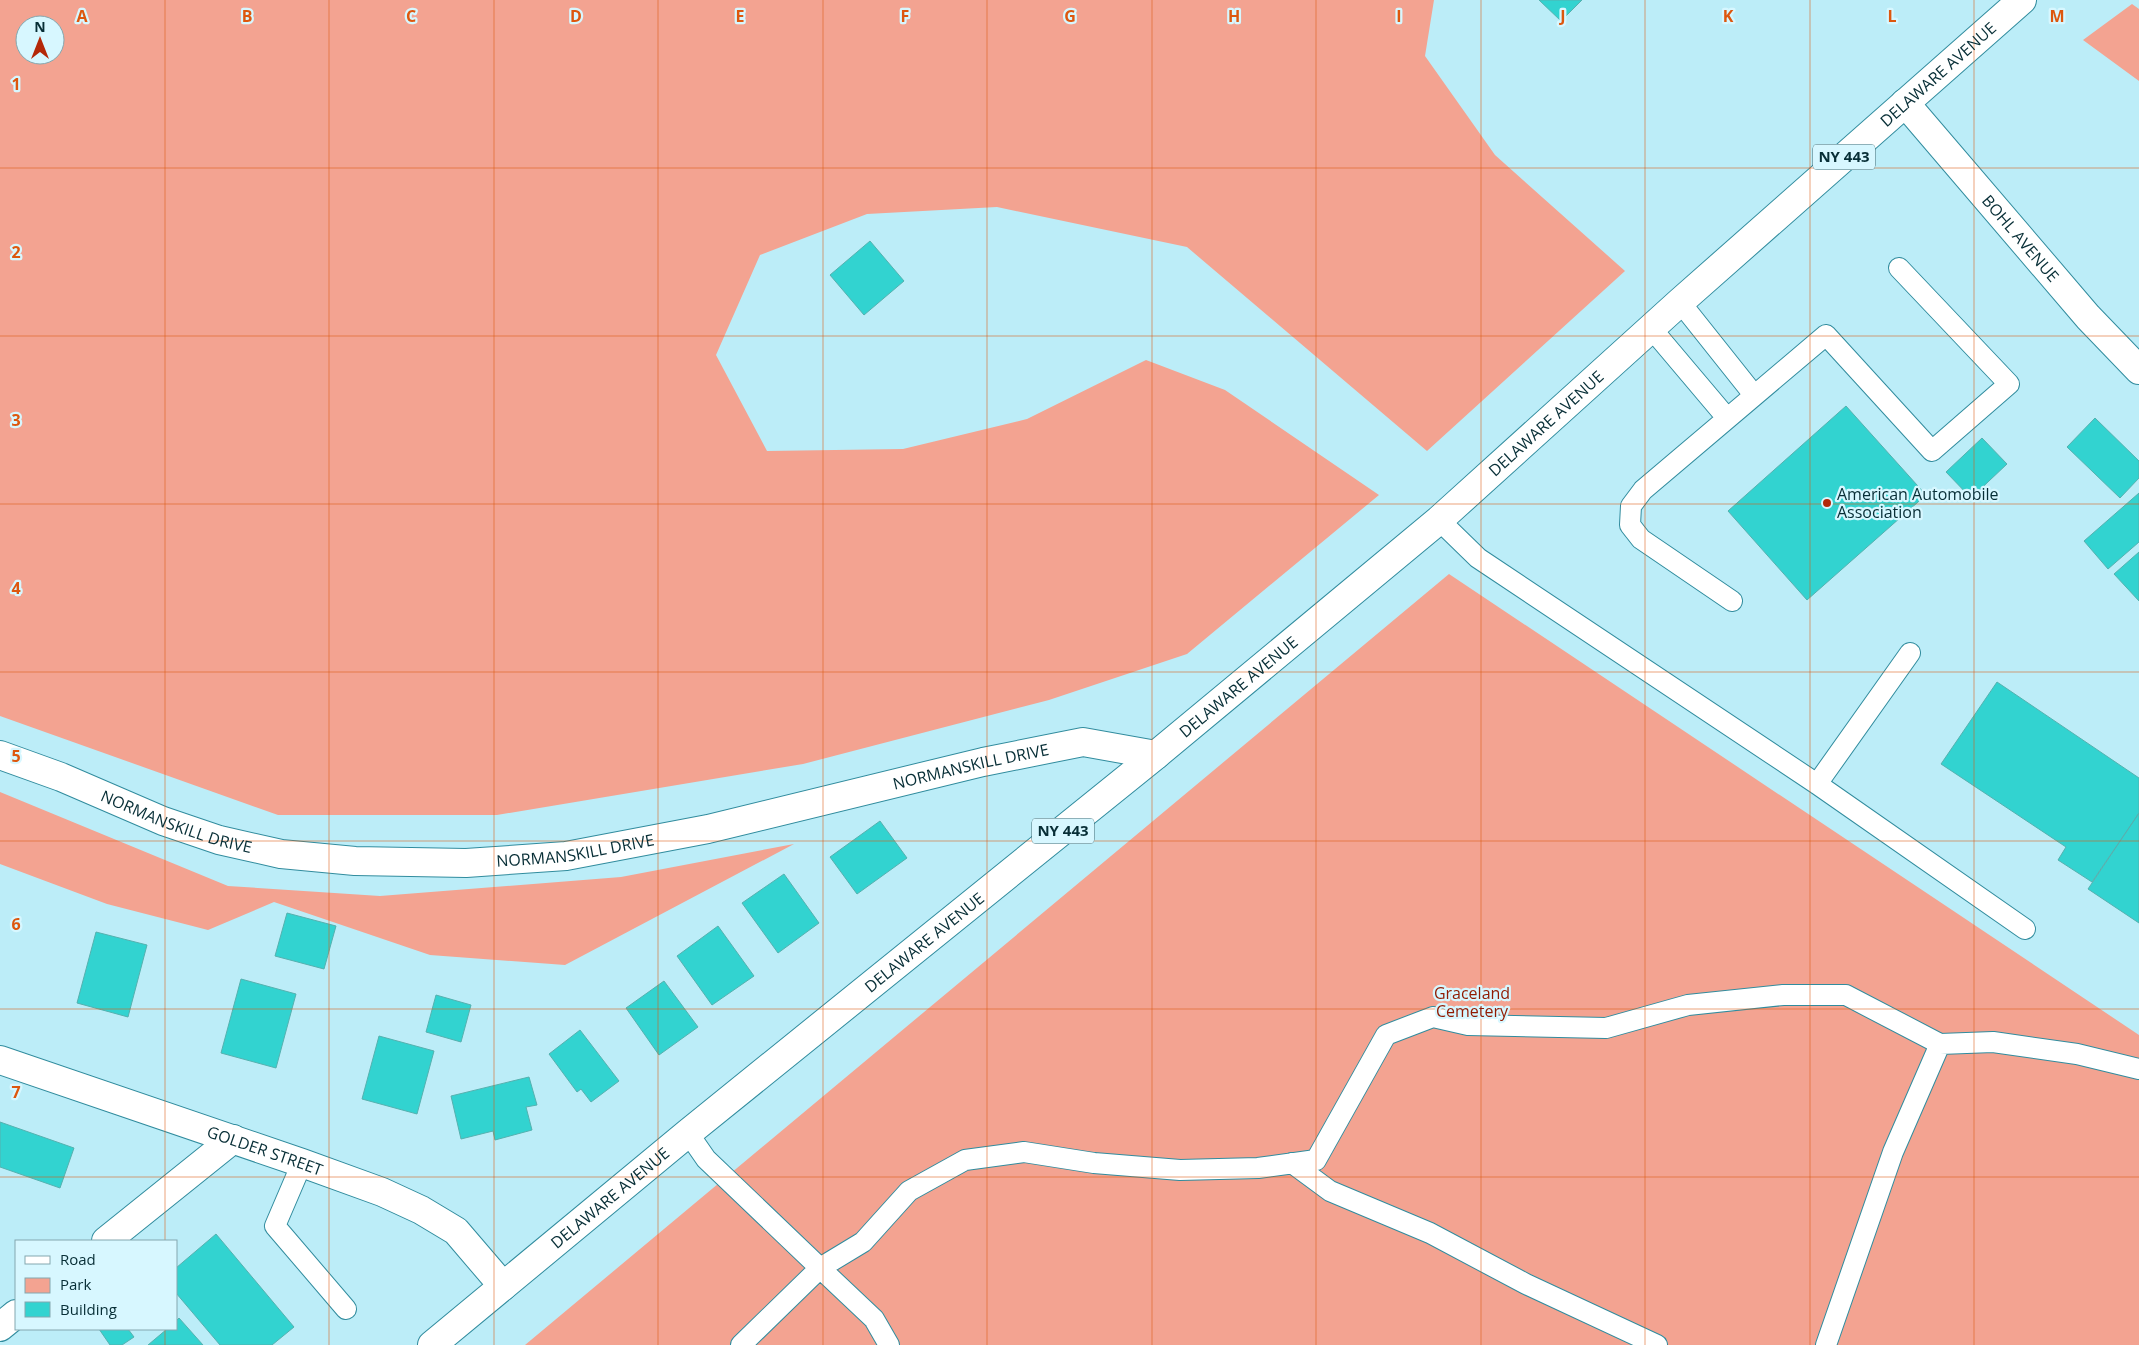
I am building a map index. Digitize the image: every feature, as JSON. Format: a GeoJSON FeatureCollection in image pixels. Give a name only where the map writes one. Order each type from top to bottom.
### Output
{"type":"FeatureCollection","features":[{"type":"Feature","properties":{"kind":"street","name":"DELAWARE AVENUE"},"geometry":{"type":"LineString","coordinates":[[432,1345],[688,1133],[1156,755],[1439,520],[1650,328],[2014,7]]}},
{"type":"Feature","properties":{"kind":"street","name":"BOHL AVENUE"},"geometry":{"type":"LineString","coordinates":[[1905,103],[2088,317],[2139,370]]}},
{"type":"Feature","properties":{"kind":"street","name":"NORMANSKILL DRIVE"},"geometry":{"type":"LineString","coordinates":[[0,755],[61,777],[163,821],[219,840],[281,854],[355,861],[466,863],[566,856],[708,829],[983,762],[1083,742],[1156,755]]}},
{"type":"Feature","properties":{"kind":"street","name":"GOLDER STREET"},"geometry":{"type":"LineString","coordinates":[[0,1060],[382,1192],[421,1210],[456,1231],[503,1286]]}},
{"type":"Feature","properties":{"kind":"street"},"geometry":{"type":"LineString","coordinates":[[107,1240],[233,1139]]}},
{"type":"Feature","properties":{"kind":"street"},"geometry":{"type":"LineString","coordinates":[[0,1327],[15,1315]]}},
{"type":"Feature","properties":{"kind":"lane"},"geometry":{"type":"LineString","coordinates":[[1732,601],[1641,539],[1630,525],[1631,506],[1643,490],[1826,335],[1932,452],[2008,384],[1899,268]]}},
{"type":"Feature","properties":{"kind":"lane"},"geometry":{"type":"LineString","coordinates":[[1680,302],[1754,395]]}},
{"type":"Feature","properties":{"kind":"lane"},"geometry":{"type":"LineString","coordinates":[[1650,328],[1727,418]]}},
{"type":"Feature","properties":{"kind":"lane"},"geometry":{"type":"LineString","coordinates":[[1439,520],[1478,558],[1817,784],[2025,929]]}},
{"type":"Feature","properties":{"kind":"lane"},"geometry":{"type":"LineString","coordinates":[[1817,784],[1910,653]]}},
{"type":"Feature","properties":{"kind":"lane"},"geometry":{"type":"LineString","coordinates":[[742,1345],[820,1268],[863,1242],[909,1191],[965,1160],[1024,1152],[1094,1163],[1180,1170],[1258,1168],[1316,1160],[1386,1035],[1433,1017],[1468,1025],[1606,1028],[1688,1005],[1783,995],[1846,995],[1940,1044],[1993,1042],[2077,1054],[2139,1069]]}},
{"type":"Feature","properties":{"kind":"lane"},"geometry":{"type":"LineString","coordinates":[[1826,1345],[1893,1152],[1940,1044]]}},
{"type":"Feature","properties":{"kind":"lane"},"geometry":{"type":"LineString","coordinates":[[688,1133],[706,1159],[874,1319],[889,1345]]}},
{"type":"Feature","properties":{"kind":"lane"},"geometry":{"type":"LineString","coordinates":[[302,1163],[275,1226],[346,1309]]}},
{"type":"Feature","properties":{"kind":"lane"},"geometry":{"type":"LineString","coordinates":[[1292,1164],[1330,1191],[1430,1233],[1526,1284],[1657,1345]]}},
{"type":"Feature","properties":{"kind":"green space"},"geometry":{"type":"Polygon","coordinates":[[[0,0],[1434,0],[1425,56],[1495,155],[1625,271],[1427,451],[1187,247],[997,207],[867,214],[760,255],[716,355],[767,451],[903,449],[1027,419],[1146,360],[1225,390],[1379,495],[1187,654],[1049,700],[803,764],[497,815],[278,815],[0,716],[0,0]]]}},
{"type":"Feature","properties":{"kind":"green space"},"geometry":{"type":"Polygon","coordinates":[[[2132,4],[2139,9],[2139,81],[2083,40],[2132,4]]]}},
{"type":"Feature","properties":{"kind":"green space","name":"Graceland Cemetery"},"geometry":{"type":"Polygon","coordinates":[[[1449,574],[2139,1035],[2139,1345],[525,1345],[1449,574]]]}},
{"type":"Feature","properties":{"kind":"green space"},"geometry":{"type":"Polygon","coordinates":[[[0,792],[228,886],[380,896],[621,877],[794,844],[565,965],[430,955],[274,902],[208,930],[107,904],[0,864],[0,792]]]}},
{"type":"Feature","properties":{"kind":"building"},"geometry":{"type":"Polygon","coordinates":[[[1539,0],[1582,0],[1561,21],[1539,0]]]}},
{"type":"Feature","properties":{"kind":"building"},"geometry":{"type":"Polygon","coordinates":[[[870,241],[904,281],[864,315],[830,275],[870,241]]]}},
{"type":"Feature","properties":{"kind":"building","name":"American Automobile Association"},"geometry":{"type":"Polygon","coordinates":[[[1846,406],[1926,495],[1807,600],[1728,511],[1846,406]]]}},
{"type":"Feature","properties":{"kind":"building"},"geometry":{"type":"Polygon","coordinates":[[[2095,418],[2139,461],[2139,478],[2120,498],[2067,447],[2095,418]]]}},
{"type":"Feature","properties":{"kind":"building"},"geometry":{"type":"Polygon","coordinates":[[[1982,438],[2007,464],[1971,498],[1946,472],[1982,438]]]}},
{"type":"Feature","properties":{"kind":"building"},"geometry":{"type":"Polygon","coordinates":[[[2139,493],[2139,542],[2108,569],[2084,541],[2139,493]]]}},
{"type":"Feature","properties":{"kind":"building"},"geometry":{"type":"Polygon","coordinates":[[[2139,552],[2139,601],[2114,574],[2139,552]]]}},
{"type":"Feature","properties":{"kind":"building"},"geometry":{"type":"Polygon","coordinates":[[[1997,682],[2139,778],[2139,813],[2092,882],[2058,860],[2066,847],[1941,764],[1997,682]]]}},
{"type":"Feature","properties":{"kind":"building"},"geometry":{"type":"Polygon","coordinates":[[[2139,813],[2139,923],[2088,889],[2139,813]]]}},
{"type":"Feature","properties":{"kind":"building"},"geometry":{"type":"Polygon","coordinates":[[[880,821],[907,858],[857,894],[830,857],[880,821]]]}},
{"type":"Feature","properties":{"kind":"building"},"geometry":{"type":"Polygon","coordinates":[[[784,874],[819,923],[778,953],[742,903],[784,874]]]}},
{"type":"Feature","properties":{"kind":"building"},"geometry":{"type":"Polygon","coordinates":[[[287,913],[336,926],[324,969],[275,956],[287,913]]]}},
{"type":"Feature","properties":{"kind":"building"},"geometry":{"type":"Polygon","coordinates":[[[718,926],[754,976],[712,1005],[677,956],[718,926]]]}},
{"type":"Feature","properties":{"kind":"building"},"geometry":{"type":"Polygon","coordinates":[[[96,932],[147,945],[128,1017],[77,1003],[96,932]]]}},
{"type":"Feature","properties":{"kind":"building"},"geometry":{"type":"Polygon","coordinates":[[[241,979],[296,994],[276,1068],[221,1053],[241,979]]]}},
{"type":"Feature","properties":{"kind":"building"},"geometry":{"type":"Polygon","coordinates":[[[664,981],[698,1027],[659,1055],[626,1008],[664,981]]]}},
{"type":"Feature","properties":{"kind":"building"},"geometry":{"type":"Polygon","coordinates":[[[436,995],[471,1005],[461,1042],[426,1032],[436,995]]]}},
{"type":"Feature","properties":{"kind":"building"},"geometry":{"type":"Polygon","coordinates":[[[580,1030],[619,1081],[591,1102],[581,1089],[577,1092],[549,1054],[580,1030]]]}},
{"type":"Feature","properties":{"kind":"building"},"geometry":{"type":"Polygon","coordinates":[[[379,1036],[434,1051],[417,1114],[362,1099],[379,1036]]]}},
{"type":"Feature","properties":{"kind":"building"},"geometry":{"type":"Polygon","coordinates":[[[529,1077],[537,1105],[526,1107],[532,1130],[495,1140],[493,1131],[461,1139],[451,1096],[529,1077]]]}},
{"type":"Feature","properties":{"kind":"building"},"geometry":{"type":"Polygon","coordinates":[[[0,1122],[74,1148],[60,1188],[0,1167],[0,1122]]]}},
{"type":"Feature","properties":{"kind":"building"},"geometry":{"type":"Polygon","coordinates":[[[216,1234],[294,1327],[272,1345],[220,1345],[178,1295],[178,1266],[216,1234]]]}},
{"type":"Feature","properties":{"kind":"building"},"geometry":{"type":"Polygon","coordinates":[[[178,1319],[203,1345],[148,1345],[166,1330],[178,1330],[178,1319]]]}},
{"type":"Feature","properties":{"kind":"building"},"geometry":{"type":"Polygon","coordinates":[[[100,1330],[129,1330],[134,1337],[122,1345],[110,1345],[100,1330]]]}},
{"type":"Feature","properties":{"kind":"place","name":"American Automobile Association"},"geometry":{"type":"Point","coordinates":[1827,503]}}]}
